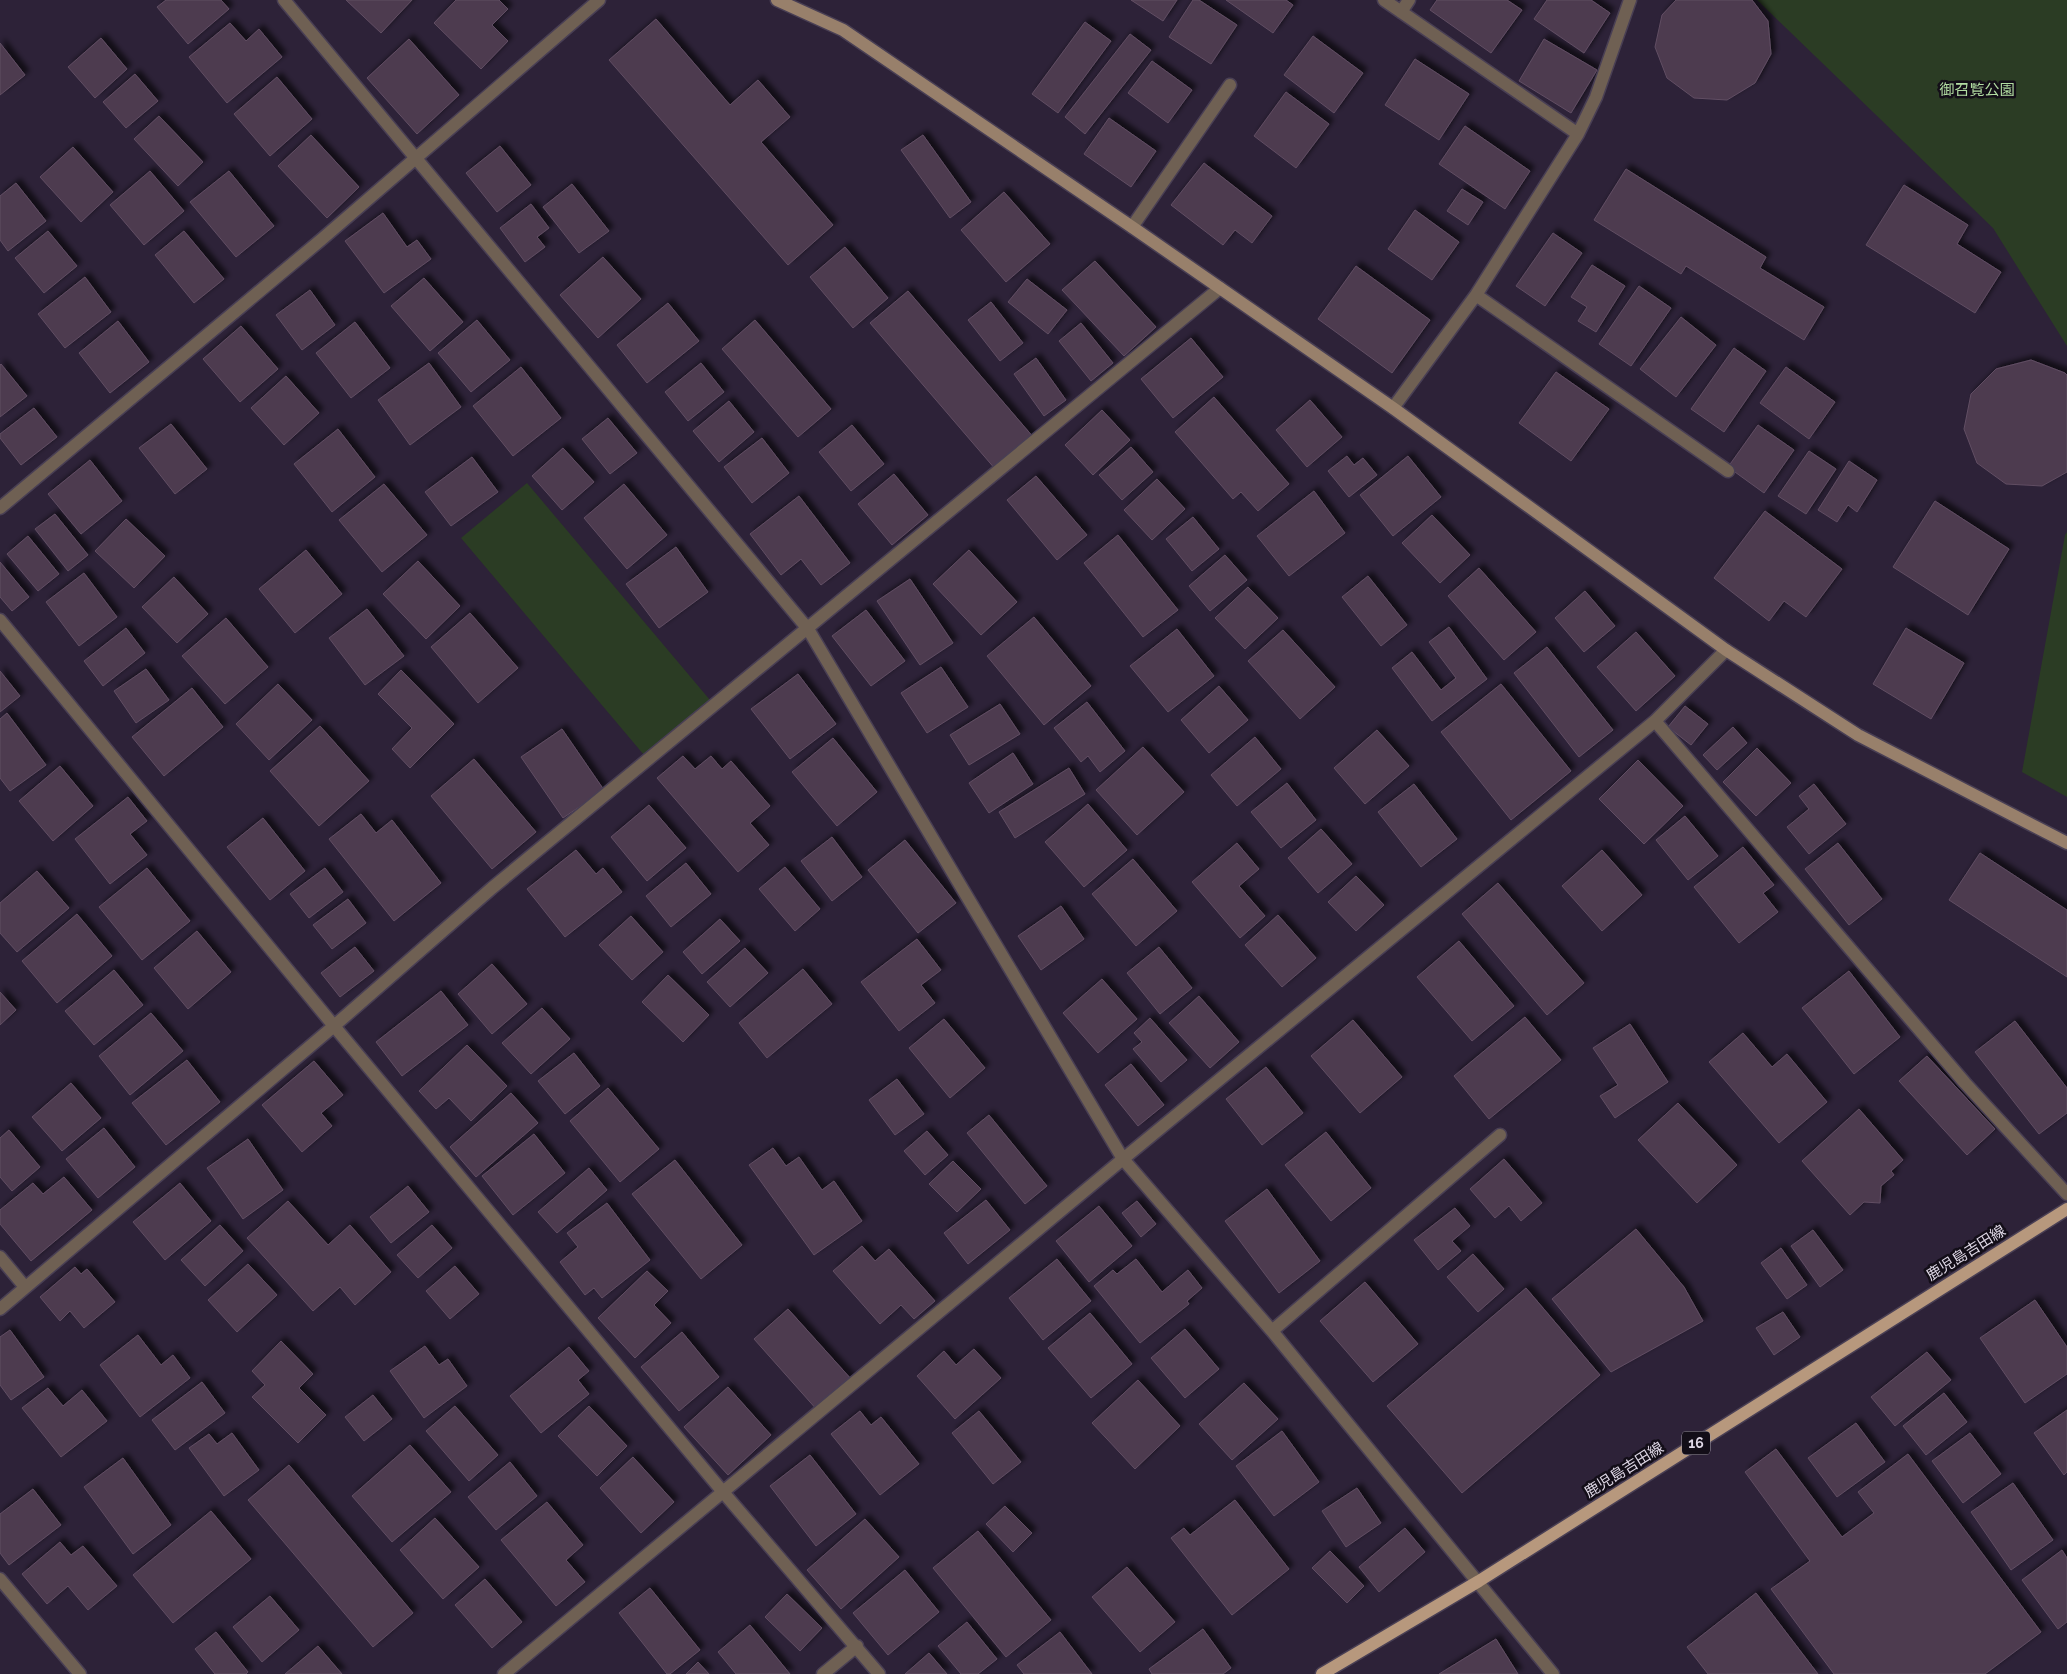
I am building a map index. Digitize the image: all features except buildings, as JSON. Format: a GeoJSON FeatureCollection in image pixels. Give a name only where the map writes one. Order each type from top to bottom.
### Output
{"type":"FeatureCollection","features":[{"type":"Feature","properties":{"kind":"main road","name":"鹿児島吉田線"},"geometry":{"type":"LineString","coordinates":[[1322,1674],[1479,1581],[2067,1209]]}},
{"type":"Feature","properties":{"kind":"street"},"geometry":{"type":"LineString","coordinates":[[284,0],[808,629],[1123,1159],[1272,1331],[1479,1581],[1553,1674]]}},
{"type":"Feature","properties":{"kind":"street"},"geometry":{"type":"LineString","coordinates":[[0,508],[198,344],[416,159],[599,0]]}},
{"type":"Feature","properties":{"kind":"street"},"geometry":{"type":"LineString","coordinates":[[777,0],[843,30],[1132,227],[1392,408],[1726,650],[1858,735],[2067,844]]}},
{"type":"Feature","properties":{"kind":"street"},"geometry":{"type":"LineString","coordinates":[[1384,0],[1578,134]]}},
{"type":"Feature","properties":{"kind":"street"},"geometry":{"type":"LineString","coordinates":[[1401,12],[1409,0]]}},
{"type":"Feature","properties":{"kind":"street"},"geometry":{"type":"LineString","coordinates":[[1392,408],[1476,295],[1578,134],[1596,96],[1630,0]]}},
{"type":"Feature","properties":{"kind":"street"},"geometry":{"type":"LineString","coordinates":[[1132,227],[1230,84]]}},
{"type":"Feature","properties":{"kind":"street"},"geometry":{"type":"LineString","coordinates":[[0,1309],[334,1026],[492,888],[1220,288]]}},
{"type":"Feature","properties":{"kind":"street"},"geometry":{"type":"LineString","coordinates":[[1476,295],[1728,471]]}},
{"type":"Feature","properties":{"kind":"street"},"geometry":{"type":"LineString","coordinates":[[0,620],[334,1026],[723,1492],[857,1646],[879,1674]]}},
{"type":"Feature","properties":{"kind":"street"},"geometry":{"type":"LineString","coordinates":[[504,1674],[1123,1159],[1655,721],[1726,650]]}},
{"type":"Feature","properties":{"kind":"street"},"geometry":{"type":"LineString","coordinates":[[1655,721],[1965,1083],[2067,1194]]}},
{"type":"Feature","properties":{"kind":"street"},"geometry":{"type":"LineString","coordinates":[[1272,1331],[1500,1135]]}},
{"type":"Feature","properties":{"kind":"street"},"geometry":{"type":"LineString","coordinates":[[0,1257],[25,1287]]}},
{"type":"Feature","properties":{"kind":"street"},"geometry":{"type":"LineString","coordinates":[[0,1579],[80,1674]]}},
{"type":"Feature","properties":{"kind":"street"},"geometry":{"type":"LineString","coordinates":[[823,1674],[857,1646]]}},
{"type":"Feature","properties":{"kind":"green space","name":"御召覧公園"},"geometry":{"type":"Polygon","coordinates":[[[1757,0],[2067,0],[2067,346],[1993,228],[1757,0]]]}},
{"type":"Feature","properties":{"kind":"green space"},"geometry":{"type":"Polygon","coordinates":[[[527,483],[710,700],[644,755],[461,538],[527,483]]]}},
{"type":"Feature","properties":{"kind":"green space"},"geometry":{"type":"Polygon","coordinates":[[[2067,532],[2067,797],[2022,772],[2067,532]]]}}]}
